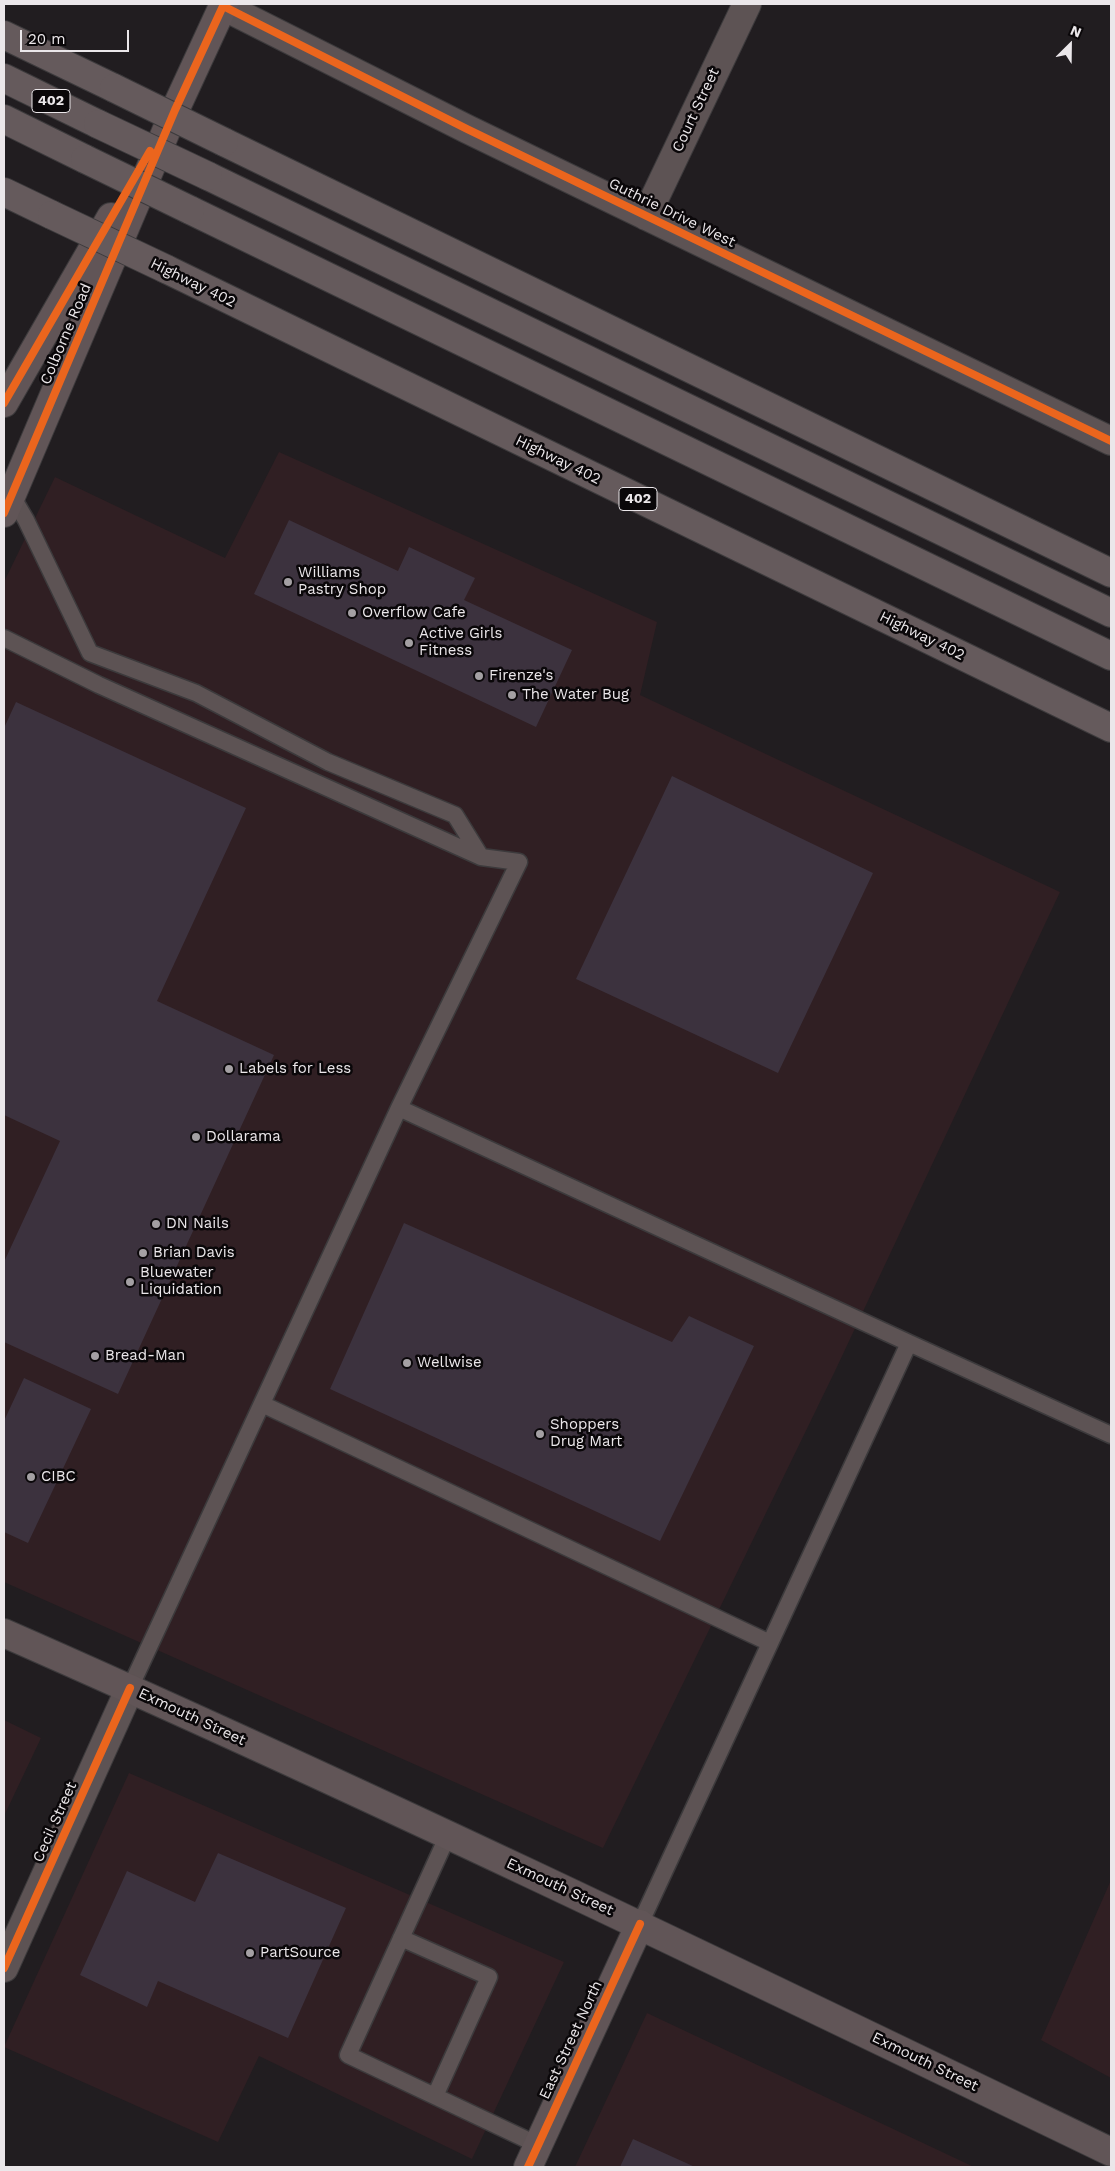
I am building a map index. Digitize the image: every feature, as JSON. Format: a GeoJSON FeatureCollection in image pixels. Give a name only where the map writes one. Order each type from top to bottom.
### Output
{"type":"FeatureCollection","features":[{"type":"Feature","properties":{"kind":"highway"},"geometry":{"type":"LineString","coordinates":[[4,35],[1111,573]]}},
{"type":"Feature","properties":{"kind":"highway","name":"402"},"geometry":{"type":"LineString","coordinates":[[4,78],[1111,614]]}},
{"type":"Feature","properties":{"kind":"highway"},"geometry":{"type":"LineString","coordinates":[[4,119],[1111,656]]}},
{"type":"Feature","properties":{"kind":"highway","name":"Highway 402"},"geometry":{"type":"LineString","coordinates":[[4,192],[1111,728]]}},
{"type":"Feature","properties":{"kind":"main road","name":"Colborne Road"},"geometry":{"type":"LineString","coordinates":[[8,505],[175,110],[223,5]]}},
{"type":"Feature","properties":{"kind":"main road","name":"Colborne Road"},"geometry":{"type":"LineString","coordinates":[[4,403],[60,304],[175,110]]}},
{"type":"Feature","properties":{"kind":"main road","name":"Exmouth Street"},"geometry":{"type":"LineString","coordinates":[[4,1633],[130,1688],[640,1924],[1111,2152]]}},
{"type":"Feature","properties":{"kind":"main road","name":"East Street North"},"geometry":{"type":"LineString","coordinates":[[533,2156],[640,1924]]}},
{"type":"Feature","properties":{"kind":"street","name":"Court Street"},"geometry":{"type":"LineString","coordinates":[[646,216],[747,4]]}},
{"type":"Feature","properties":{"kind":"street","name":"Guthrie Drive West"},"geometry":{"type":"LineString","coordinates":[[223,5],[467,129],[1111,441]]}},
{"type":"Feature","properties":{"kind":"street","name":"Cecil Street"},"geometry":{"type":"LineString","coordinates":[[4,1968],[130,1688]]}},
{"type":"Feature","properties":{"kind":"lane"},"geometry":{"type":"LineString","coordinates":[[4,419],[18,380]]}},
{"type":"Feature","properties":{"kind":"lane"},"geometry":{"type":"LineString","coordinates":[[8,505],[41,550],[90,653],[196,694],[328,762],[455,815],[481,857]]}},
{"type":"Feature","properties":{"kind":"lane"},"geometry":{"type":"LineString","coordinates":[[4,638],[99,685],[481,857],[519,862],[399,1108],[130,1688]]}},
{"type":"Feature","properties":{"kind":"lane"},"geometry":{"type":"LineString","coordinates":[[399,1108],[1111,1435]]}},
{"type":"Feature","properties":{"kind":"lane"},"geometry":{"type":"LineString","coordinates":[[640,1924],[909,1343]]}},
{"type":"Feature","properties":{"kind":"lane"},"geometry":{"type":"LineString","coordinates":[[262,1404],[770,1642]]}},
{"type":"Feature","properties":{"kind":"lane"},"geometry":{"type":"LineString","coordinates":[[448,1835],[348,2055],[435,2096],[533,2156]]}},
{"type":"Feature","properties":{"kind":"lane"},"geometry":{"type":"LineString","coordinates":[[401,1938],[489,1977],[435,2096]]}},
{"type":"Feature","properties":{"kind":"shaded area"},"geometry":{"type":"Polygon","coordinates":[[[279,452],[657,622],[640,695],[1060,892],[835,1371],[603,1848],[4,1582],[4,582],[55,477],[225,558],[279,452]]]}},
{"type":"Feature","properties":{"kind":"shaded area"},"geometry":{"type":"Polygon","coordinates":[[[4,1720],[41,1738],[4,1816],[4,1720]]]}},
{"type":"Feature","properties":{"kind":"shaded area"},"geometry":{"type":"Polygon","coordinates":[[[129,1773],[564,1962],[472,2159],[259,2056],[218,2142],[4,2047],[129,1773]]]}},
{"type":"Feature","properties":{"kind":"shaded area"},"geometry":{"type":"Polygon","coordinates":[[[1111,1880],[1111,2078],[1041,2040],[1111,1880]]]}},
{"type":"Feature","properties":{"kind":"shaded area"},"geometry":{"type":"Polygon","coordinates":[[[647,2013],[974,2167],[575,2167],[647,2013]]]}},
{"type":"Feature","properties":{"kind":"building"},"geometry":{"type":"Polygon","coordinates":[[[289,520],[398,571],[409,547],[475,578],[464,600],[572,650],[536,727],[254,594],[289,520]]]}},
{"type":"Feature","properties":{"kind":"building"},"geometry":{"type":"Polygon","coordinates":[[[16,702],[246,808],[157,1001],[274,1055],[118,1394],[4,1342],[4,1262],[60,1141],[4,1115],[4,728],[16,702]]]}},
{"type":"Feature","properties":{"kind":"building"},"geometry":{"type":"Polygon","coordinates":[[[672,776],[873,873],[778,1073],[576,979],[672,776]]]}},
{"type":"Feature","properties":{"kind":"building"},"geometry":{"type":"Polygon","coordinates":[[[404,1223],[672,1342],[689,1316],[754,1346],[660,1541],[330,1389],[404,1223]]]}},
{"type":"Feature","properties":{"kind":"building","name":"CIBC"},"geometry":{"type":"Polygon","coordinates":[[[24,1378],[91,1409],[28,1543],[4,1532],[4,1421],[24,1378]]]}},
{"type":"Feature","properties":{"kind":"building"},"geometry":{"type":"Polygon","coordinates":[[[218,1853],[346,1908],[288,2038],[158,1981],[147,2007],[80,1975],[127,1871],[195,1902],[218,1853]]]}},
{"type":"Feature","properties":{"kind":"building"},"geometry":{"type":"Polygon","coordinates":[[[633,2139],[695,2167],[620,2167],[633,2139]]]}},
{"type":"Feature","properties":{"kind":"cycle path"},"geometry":{"type":"LineString","coordinates":[[4,513],[175,110],[224,4]]}},
{"type":"Feature","properties":{"kind":"cycle path"},"geometry":{"type":"LineString","coordinates":[[223,6],[467,129],[1111,441]]}},
{"type":"Feature","properties":{"kind":"cycle path"},"geometry":{"type":"LineString","coordinates":[[4,403],[150,151]]}},
{"type":"Feature","properties":{"kind":"cycle path"},"geometry":{"type":"LineString","coordinates":[[4,1968],[130,1688]]}},
{"type":"Feature","properties":{"kind":"cycle path"},"geometry":{"type":"LineString","coordinates":[[528,2167],[640,1924]]}},
{"type":"Feature","properties":{"kind":"place","name":"Williams Pastry Shop"},"geometry":{"type":"Point","coordinates":[288,582]}},
{"type":"Feature","properties":{"kind":"place","name":"Overflow Cafe"},"geometry":{"type":"Point","coordinates":[352,613]}},
{"type":"Feature","properties":{"kind":"place","name":"Active Girls Fitness"},"geometry":{"type":"Point","coordinates":[409,643]}},
{"type":"Feature","properties":{"kind":"place","name":"Firenze's"},"geometry":{"type":"Point","coordinates":[479,676]}},
{"type":"Feature","properties":{"kind":"place","name":"The Water Bug"},"geometry":{"type":"Point","coordinates":[512,695]}},
{"type":"Feature","properties":{"kind":"place","name":"Labels for Less"},"geometry":{"type":"Point","coordinates":[229,1069]}},
{"type":"Feature","properties":{"kind":"place","name":"Dollarama"},"geometry":{"type":"Point","coordinates":[196,1137]}},
{"type":"Feature","properties":{"kind":"place","name":"DN Nails"},"geometry":{"type":"Point","coordinates":[156,1224]}},
{"type":"Feature","properties":{"kind":"place","name":"Brian Davis"},"geometry":{"type":"Point","coordinates":[143,1253]}},
{"type":"Feature","properties":{"kind":"place","name":"Bluewater Liquidation"},"geometry":{"type":"Point","coordinates":[130,1282]}},
{"type":"Feature","properties":{"kind":"place","name":"Bread-Man"},"geometry":{"type":"Point","coordinates":[95,1356]}},
{"type":"Feature","properties":{"kind":"place","name":"Wellwise"},"geometry":{"type":"Point","coordinates":[407,1363]}},
{"type":"Feature","properties":{"kind":"place","name":"Shoppers Drug Mart"},"geometry":{"type":"Point","coordinates":[540,1434]}},
{"type":"Feature","properties":{"kind":"place","name":"CIBC"},"geometry":{"type":"Point","coordinates":[31,1477]}},
{"type":"Feature","properties":{"kind":"place","name":"PartSource"},"geometry":{"type":"Point","coordinates":[250,1953]}}]}
